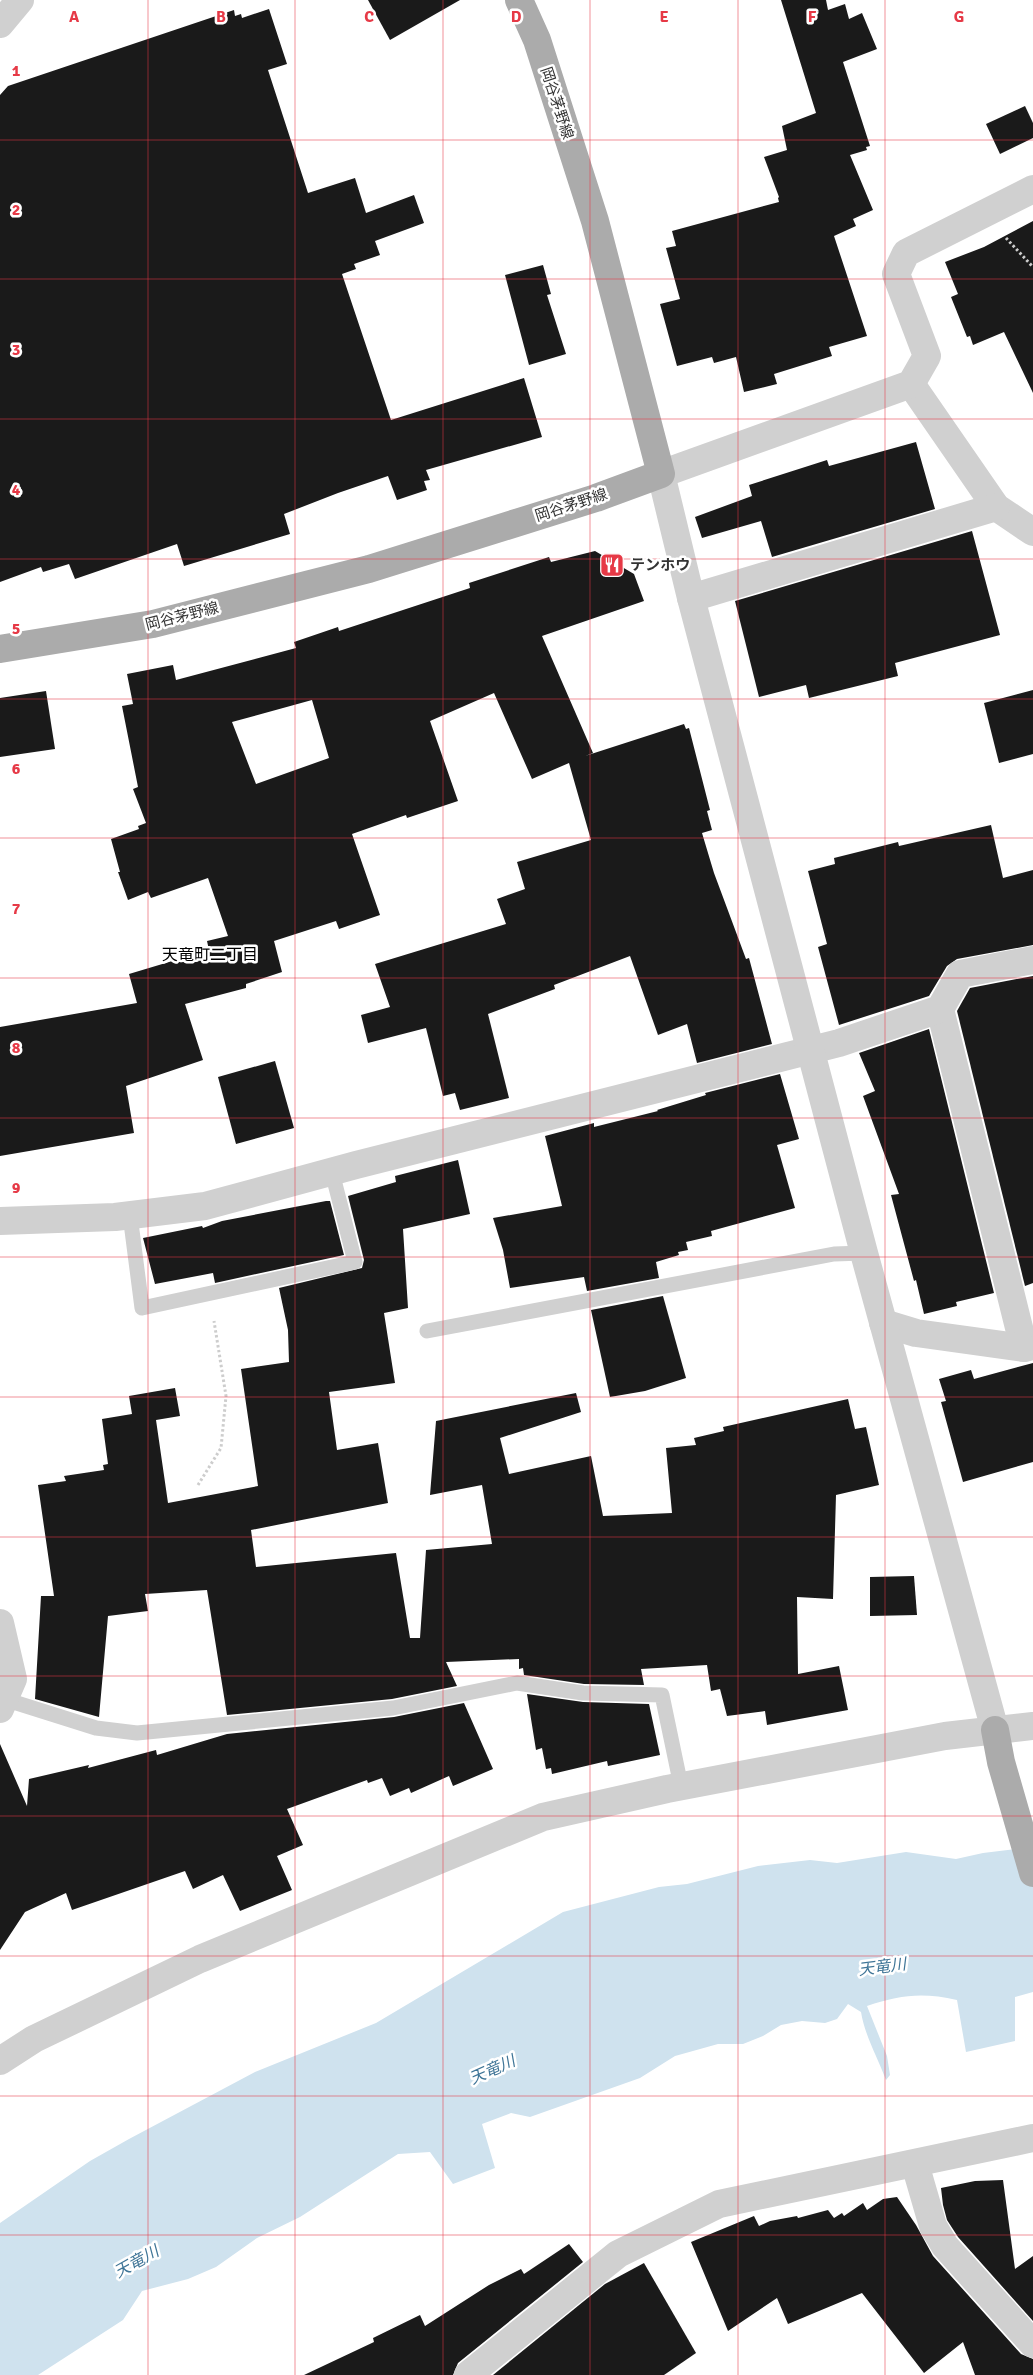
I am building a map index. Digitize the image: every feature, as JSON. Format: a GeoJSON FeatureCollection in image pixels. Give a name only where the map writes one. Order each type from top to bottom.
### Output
{"type":"FeatureCollection","features":[{"type":"Feature","properties":{"kind":"main road","name":"岡谷茅野線"},"geometry":{"type":"LineString","coordinates":[[0,649],[153,624],[359,571],[596,498],[661,474],[595,221],[537,40],[519,0]]}},
{"type":"Feature","properties":{"kind":"main road"},"geometry":{"type":"LineString","coordinates":[[995,1730],[1001,1762],[1033,1873]]}},
{"type":"Feature","properties":{"kind":"street"},"geometry":{"type":"LineString","coordinates":[[0,24],[20,0]]}},
{"type":"Feature","properties":{"kind":"street"},"geometry":{"type":"LineString","coordinates":[[995,1730],[882,1323],[690,598],[661,474],[911,384],[926,356],[896,274],[906,252],[1033,189]]}},
{"type":"Feature","properties":{"kind":"street"},"geometry":{"type":"LineString","coordinates":[[911,384],[996,507],[1033,532]]}},
{"type":"Feature","properties":{"kind":"street"},"geometry":{"type":"LineString","coordinates":[[690,598],[996,507]]}},
{"type":"Feature","properties":{"kind":"street"},"geometry":{"type":"LineString","coordinates":[[0,1221],[130,1215],[205,1206],[838,1043],[940,1009],[960,974],[1033,960]]}},
{"type":"Feature","properties":{"kind":"street"},"geometry":{"type":"LineString","coordinates":[[882,1323],[916,1333],[1029,1347],[940,1009]]}},
{"type":"Feature","properties":{"kind":"street"},"geometry":{"type":"LineString","coordinates":[[0,1623],[13,1679],[2,1704]]}},
{"type":"Feature","properties":{"kind":"street"},"geometry":{"type":"LineString","coordinates":[[0,2061],[34,2039],[200,1959],[543,1817],[681,1786],[945,1736],[1033,1726]]}},
{"type":"Feature","properties":{"kind":"street"},"geometry":{"type":"LineString","coordinates":[[468,2375],[618,2254],[720,2204],[1033,2138]]}},
{"type":"Feature","properties":{"kind":"street"},"geometry":{"type":"LineString","coordinates":[[915,2164],[933,2226],[945,2246],[1033,2344]]}},
{"type":"Feature","properties":{"kind":"lane"},"geometry":{"type":"LineString","coordinates":[[130,1215],[142,1308],[355,1262],[332,1172]]}},
{"type":"Feature","properties":{"kind":"lane"},"geometry":{"type":"LineString","coordinates":[[427,1330],[834,1254],[864,1254]]}},
{"type":"Feature","properties":{"kind":"lane"},"geometry":{"type":"LineString","coordinates":[[2,1704],[96,1728],[138,1733],[393,1708],[517,1683],[583,1693],[662,1695],[681,1786]]}},
{"type":"Feature","properties":{"kind":"path"},"geometry":{"type":"LineString","coordinates":[[198,1485],[221,1448],[226,1396],[218,1338],[207,1294]]}},
{"type":"Feature","properties":{"kind":"water","name":"天竜川"},"geometry":{"type":"Polygon","coordinates":[[[1033,1847],[1033,1992],[1015,1997],[1015,2041],[966,2052],[957,2000],[922,1995],[890,1999],[867,2006],[887,2056],[890,2075],[886,2080],[868,2038],[861,2012],[848,2004],[837,2019],[825,2023],[802,2021],[781,2025],[763,2036],[743,2044],[718,2044],[675,2056],[640,2078],[530,2117],[511,2113],[482,2124],[495,2168],[453,2184],[430,2152],[398,2154],[300,2217],[257,2238],[216,2267],[188,2279],[142,2291],[123,2320],[38,2375],[0,2375],[0,2223],[90,2161],[129,2139],[255,2072],[376,2023],[563,1912],[659,1887],[687,1884],[758,1866],[810,1860],[837,1863],[906,1852],[956,1859],[983,1853],[1033,1847]]]}},
{"type":"Feature","properties":{"kind":"building"},"geometry":{"type":"Polygon","coordinates":[[[368,0],[460,0],[390,40],[368,0]]]}},
{"type":"Feature","properties":{"kind":"building"},"geometry":{"type":"Polygon","coordinates":[[[781,0],[826,0],[828,10],[845,4],[849,19],[862,13],[877,49],[843,62],[870,146],[866,147],[867,150],[850,155],[873,210],[853,219],[856,226],[834,236],[867,336],[829,347],[832,356],[774,374],[777,384],[744,392],[736,357],[714,363],[712,357],[677,366],[660,304],[680,299],[666,248],[676,246],[672,231],[779,202],[779,197],[764,157],[787,150],[782,126],[816,113],[781,0]]]}},
{"type":"Feature","properties":{"kind":"building"},"geometry":{"type":"Polygon","coordinates":[[[269,9],[287,64],[268,70],[308,193],[355,178],[366,213],[414,195],[424,223],[375,241],[380,255],[354,264],[356,269],[342,274],[391,420],[524,378],[542,437],[426,470],[430,480],[424,481],[427,490],[397,500],[388,476],[338,493],[284,514],[290,534],[184,566],[177,544],[75,579],[69,564],[43,572],[41,567],[0,582],[0,95],[8,86],[234,10],[235,16],[241,14],[242,18],[269,9]]]}},
{"type":"Feature","properties":{"kind":"building"},"geometry":{"type":"Polygon","coordinates":[[[1025,106],[1033,123],[1033,138],[1000,154],[986,124],[1025,106]]]}},
{"type":"Feature","properties":{"kind":"building"},"geometry":{"type":"Polygon","coordinates":[[[1033,221],[1033,393],[1004,332],[973,345],[970,336],[967,337],[951,297],[958,294],[945,262],[984,247],[1033,221]]]}},
{"type":"Feature","properties":{"kind":"building"},"geometry":{"type":"Polygon","coordinates":[[[543,265],[551,294],[547,295],[566,354],[529,365],[505,275],[543,265]]]}},
{"type":"Feature","properties":{"kind":"building"},"geometry":{"type":"Polygon","coordinates":[[[916,442],[935,509],[772,557],[761,521],[702,538],[695,517],[752,496],[749,485],[827,460],[829,466],[916,442]]]}},
{"type":"Feature","properties":{"kind":"building"},"geometry":{"type":"Polygon","coordinates":[[[972,531],[1000,635],[895,663],[898,676],[809,698],[806,685],[759,697],[735,601],[972,531]]]}},
{"type":"Feature","properties":{"kind":"building"},"geometry":{"type":"Polygon","coordinates":[[[595,551],[634,574],[644,601],[542,636],[593,753],[585,756],[684,724],[686,729],[689,728],[710,810],[707,811],[712,830],[702,833],[714,873],[746,959],[749,958],[772,1044],[697,1063],[687,1024],[658,1035],[630,956],[554,985],[555,989],[488,1014],[509,1098],[460,1110],[455,1093],[443,1096],[426,1028],[368,1043],[361,1015],[390,1007],[375,964],[506,924],[497,899],[525,889],[517,862],[591,840],[569,763],[532,779],[494,693],[430,721],[458,801],[407,818],[406,815],[352,834],[380,915],[339,929],[336,921],[274,941],[282,972],[246,984],[246,988],[185,1004],[203,1060],[126,1086],[134,1133],[0,1156],[0,1027],[137,1003],[129,974],[209,950],[207,941],[228,936],[208,878],[151,898],[148,892],[128,900],[118,872],[120,872],[111,839],[139,829],[138,826],[146,823],[133,789],[138,787],[122,706],[133,704],[127,674],[173,665],[176,680],[296,648],[294,642],[338,627],[339,631],[470,588],[469,583],[549,557],[551,562],[595,551]],[[312,700],[232,722],[256,784],[329,758],[312,700]]]}},
{"type":"Feature","properties":{"kind":"building"},"geometry":{"type":"Polygon","coordinates":[[[1033,690],[1033,754],[999,763],[984,703],[1033,690]]]}},
{"type":"Feature","properties":{"kind":"building"},"geometry":{"type":"Polygon","coordinates":[[[46,691],[55,749],[0,757],[0,698],[46,691]]]}},
{"type":"Feature","properties":{"kind":"building"},"geometry":{"type":"Polygon","coordinates":[[[991,825],[1003,878],[1033,870],[1033,945],[957,959],[947,966],[929,996],[839,1025],[818,947],[827,944],[808,871],[835,864],[834,858],[898,842],[899,846],[991,825]]]}},
{"type":"Feature","properties":{"kind":"building"},"geometry":{"type":"Polygon","coordinates":[[[1033,976],[1033,1283],[1025,1286],[957,1011],[970,988],[1033,976]]]}},
{"type":"Feature","properties":{"kind":"building"},"geometry":{"type":"Polygon","coordinates":[[[929,1029],[994,1293],[956,1302],[957,1306],[924,1314],[891,1195],[899,1194],[863,1096],[875,1091],[859,1053],[929,1029]]]}},
{"type":"Feature","properties":{"kind":"building"},"geometry":{"type":"Polygon","coordinates":[[[275,1061],[294,1128],[236,1144],[218,1077],[275,1061]]]}},
{"type":"Feature","properties":{"kind":"building"},"geometry":{"type":"Polygon","coordinates":[[[780,1074],[799,1139],[777,1145],[795,1208],[711,1231],[712,1236],[686,1242],[688,1250],[678,1252],[679,1255],[656,1262],[659,1278],[587,1291],[584,1277],[510,1288],[503,1250],[493,1218],[562,1206],[545,1136],[594,1123],[594,1127],[658,1111],[706,1095],[705,1093],[780,1074]]]}},
{"type":"Feature","properties":{"kind":"building"},"geometry":{"type":"Polygon","coordinates":[[[458,1160],[470,1214],[403,1229],[408,1308],[384,1313],[395,1383],[329,1392],[337,1450],[378,1443],[388,1503],[251,1530],[256,1567],[396,1553],[410,1638],[420,1638],[426,1550],[492,1544],[482,1485],[430,1495],[436,1421],[576,1393],[581,1412],[500,1438],[509,1474],[591,1456],[603,1516],[672,1513],[666,1448],[696,1445],[694,1438],[724,1431],[723,1427],[848,1399],[855,1429],[866,1427],[879,1485],[836,1495],[833,1599],[797,1597],[798,1674],[839,1666],[848,1710],[767,1725],[765,1711],[727,1716],[720,1689],[711,1691],[707,1665],[641,1669],[644,1685],[584,1684],[524,1675],[523,1668],[519,1669],[519,1659],[446,1662],[457,1686],[392,1699],[227,1715],[207,1590],[145,1594],[148,1611],[108,1616],[99,1717],[35,1699],[41,1596],[54,1596],[38,1485],[66,1481],[64,1476],[104,1470],[103,1465],[108,1464],[102,1419],[132,1414],[129,1396],[175,1388],[180,1416],[156,1420],[168,1503],[258,1486],[241,1369],[289,1362],[288,1330],[279,1288],[362,1268],[364,1260],[348,1196],[396,1182],[395,1176],[458,1160]]]}},
{"type":"Feature","properties":{"kind":"building"},"geometry":{"type":"Polygon","coordinates":[[[330,1201],[344,1255],[215,1283],[213,1273],[155,1284],[143,1238],[202,1226],[203,1228],[222,1221],[330,1201]]]}},
{"type":"Feature","properties":{"kind":"building"},"geometry":{"type":"Polygon","coordinates":[[[663,1296],[686,1378],[645,1391],[610,1397],[591,1310],[663,1296]]]}},
{"type":"Feature","properties":{"kind":"building"},"geometry":{"type":"Polygon","coordinates":[[[1033,1363],[1033,1462],[963,1482],[941,1402],[946,1401],[939,1379],[971,1370],[974,1379],[1033,1363]]]}},
{"type":"Feature","properties":{"kind":"building"},"geometry":{"type":"Polygon","coordinates":[[[914,1576],[917,1615],[870,1616],[870,1577],[914,1576]]]}},
{"type":"Feature","properties":{"kind":"building"},"geometry":{"type":"Polygon","coordinates":[[[527,1694],[583,1702],[649,1704],[660,1755],[608,1766],[607,1761],[552,1774],[551,1768],[546,1769],[542,1748],[536,1750],[527,1694]]]}},
{"type":"Feature","properties":{"kind":"building"},"geometry":{"type":"Polygon","coordinates":[[[464,1703],[493,1769],[453,1786],[449,1776],[411,1793],[409,1788],[390,1796],[382,1778],[368,1783],[367,1780],[287,1809],[303,1845],[277,1856],[292,1890],[240,1911],[223,1875],[193,1889],[185,1871],[72,1910],[66,1893],[25,1912],[0,1950],[0,1744],[27,1806],[29,1779],[89,1765],[88,1768],[156,1750],[157,1755],[227,1734],[394,1717],[464,1703]]]}},
{"type":"Feature","properties":{"kind":"building"},"geometry":{"type":"Polygon","coordinates":[[[1003,2180],[1015,2269],[1033,2256],[1033,2321],[958,2237],[947,2220],[943,2205],[941,2188],[975,2181],[1003,2180]]]}},
{"type":"Feature","properties":{"kind":"building"},"geometry":{"type":"Polygon","coordinates":[[[897,2197],[916,2225],[933,2256],[1021,2354],[1033,2359],[1033,2375],[975,2375],[963,2342],[924,2373],[862,2293],[788,2324],[777,2298],[728,2331],[691,2242],[754,2216],[759,2226],[770,2221],[797,2216],[798,2218],[828,2210],[834,2218],[842,2213],[844,2216],[863,2203],[867,2210],[883,2199],[897,2197]]]}},
{"type":"Feature","properties":{"kind":"building"},"geometry":{"type":"Polygon","coordinates":[[[569,2244],[583,2262],[458,2363],[453,2375],[304,2375],[374,2342],[373,2338],[420,2315],[425,2326],[489,2285],[521,2269],[524,2274],[569,2244]]]}},
{"type":"Feature","properties":{"kind":"building"},"geometry":{"type":"Polygon","coordinates":[[[644,2263],[696,2353],[664,2375],[493,2375],[605,2284],[644,2263]]]}},
{"type":"Feature","properties":{"kind":"place","name":"テンホウ"},"geometry":{"type":"Point","coordinates":[612,565]}},
{"type":"Feature","properties":{"kind":"district","name":"天竜町二丁目"},"geometry":{"type":"Point","coordinates":[210,954]}}]}
